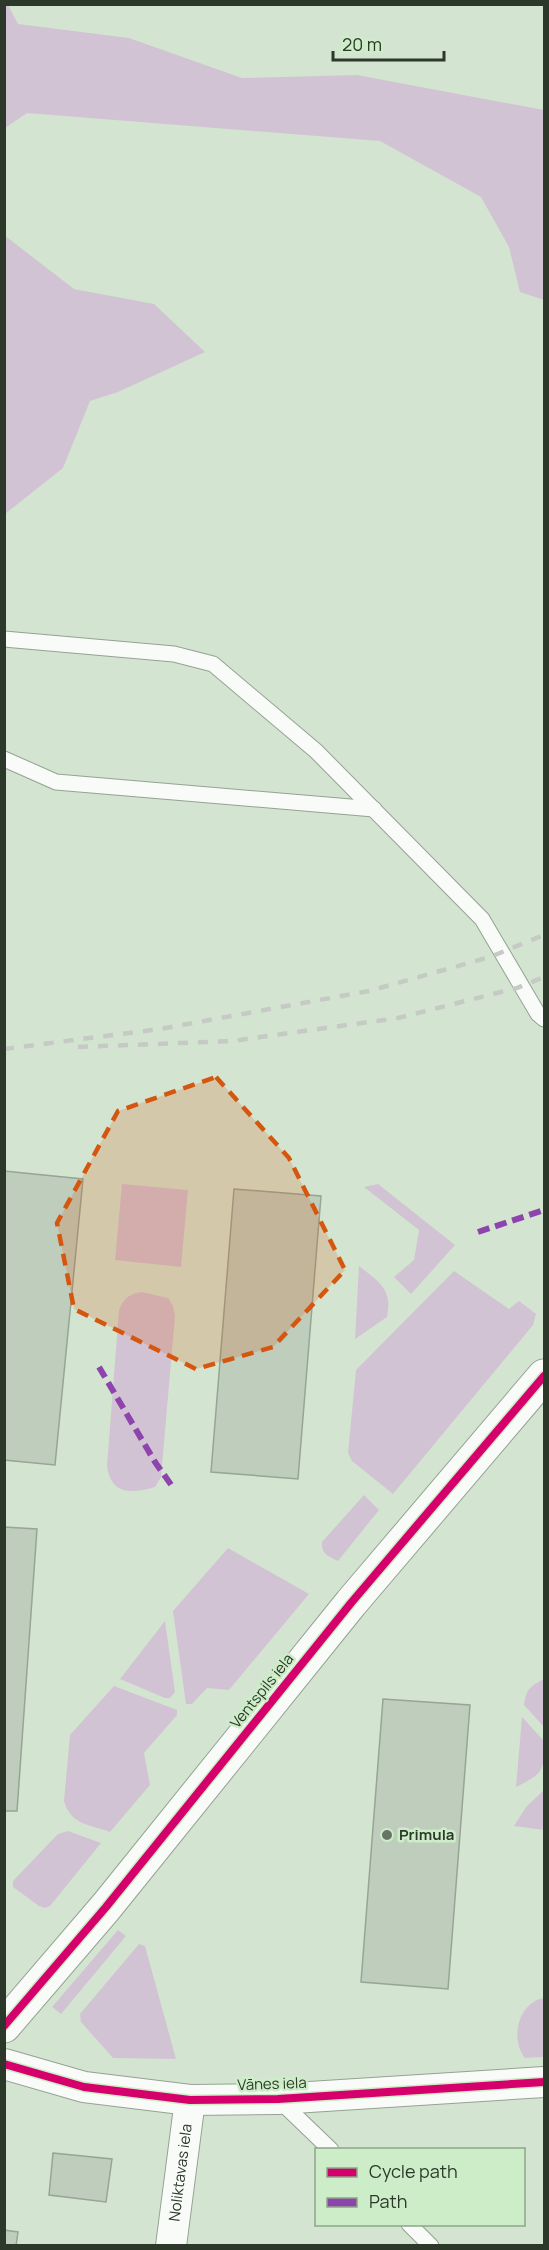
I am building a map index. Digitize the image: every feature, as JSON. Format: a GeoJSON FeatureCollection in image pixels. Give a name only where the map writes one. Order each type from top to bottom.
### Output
{"type":"FeatureCollection","features":[{"type":"Feature","properties":{"kind":"street","name":"Ventspils iela"},"geometry":{"type":"LineString","coordinates":[[4,2026],[106,1907],[351,1603],[544,1376]]}},
{"type":"Feature","properties":{"kind":"street","name":"Vānes iela"},"geometry":{"type":"LineString","coordinates":[[4,2064],[84,2087],[190,2100],[278,2099],[544,2082]]}},
{"type":"Feature","properties":{"kind":"street","name":"Noliktavas iela"},"geometry":{"type":"LineString","coordinates":[[171,2246],[190,2100]]}},
{"type":"Feature","properties":{"kind":"lane"},"geometry":{"type":"LineString","coordinates":[[4,639],[174,654],[213,664],[316,751],[482,919],[538,1014],[544,1019]]}},
{"type":"Feature","properties":{"kind":"lane"},"geometry":{"type":"LineString","coordinates":[[4,759],[56,782],[374,809]]}},
{"type":"Feature","properties":{"kind":"lane"},"geometry":{"type":"LineString","coordinates":[[278,2099],[329,2148]]}},
{"type":"Feature","properties":{"kind":"lane"},"geometry":{"type":"LineString","coordinates":[[412,2226],[431,2246]]}},
{"type":"Feature","properties":{"kind":"highlighted area"},"geometry":{"type":"Polygon","coordinates":[[[216,1077],[289,1158],[345,1270],[273,1347],[196,1369],[74,1309],[57,1223],[118,1111],[216,1077]]]}},
{"type":"Feature","properties":{"kind":"shaded area"},"geometry":{"type":"Polygon","coordinates":[[[5,4],[8,5],[18,24],[129,38],[242,78],[357,75],[544,110],[544,300],[520,292],[509,247],[481,197],[380,141],[27,113],[5,128],[5,4]]]}},
{"type":"Feature","properties":{"kind":"shaded area"},"geometry":{"type":"Polygon","coordinates":[[[4,235],[74,289],[154,304],[205,352],[118,392],[90,401],[63,468],[5,514],[4,235]]]}},
{"type":"Feature","properties":{"kind":"shaded area"},"geometry":{"type":"Polygon","coordinates":[[[122,1184],[188,1190],[181,1267],[115,1260],[122,1184]]]}},
{"type":"Feature","properties":{"kind":"shaded area"},"geometry":{"type":"Polygon","coordinates":[[[378,1184],[455,1245],[411,1294],[394,1277],[414,1260],[419,1230],[364,1187],[378,1184]]]}},
{"type":"Feature","properties":{"kind":"shaded area"},"geometry":{"type":"Polygon","coordinates":[[[359,1266],[383,1287],[388,1299],[388,1307],[387,1317],[355,1339],[359,1266]]]}},
{"type":"Feature","properties":{"kind":"shaded area"},"geometry":{"type":"Polygon","coordinates":[[[454,1271],[509,1309],[519,1301],[536,1314],[533,1325],[393,1494],[352,1461],[348,1453],[356,1370],[454,1271]]]}},
{"type":"Feature","properties":{"kind":"shaded area"},"geometry":{"type":"Polygon","coordinates":[[[142,1292],[168,1298],[175,1316],[161,1477],[155,1487],[130,1491],[118,1487],[113,1482],[107,1466],[119,1310],[127,1297],[142,1292]]]}},
{"type":"Feature","properties":{"kind":"shaded area"},"geometry":{"type":"Polygon","coordinates":[[[364,1495],[379,1510],[338,1561],[324,1552],[322,1542],[364,1495]]]}},
{"type":"Feature","properties":{"kind":"shaded area"},"geometry":{"type":"Polygon","coordinates":[[[228,1548],[309,1594],[229,1690],[207,1688],[192,1704],[186,1704],[173,1611],[228,1548]]]}},
{"type":"Feature","properties":{"kind":"shaded area"},"geometry":{"type":"Polygon","coordinates":[[[165,1621],[175,1692],[170,1698],[120,1679],[165,1621]]]}},
{"type":"Feature","properties":{"kind":"shaded area"},"geometry":{"type":"Polygon","coordinates":[[[544,1680],[544,1727],[524,1705],[529,1690],[544,1680]]]}},
{"type":"Feature","properties":{"kind":"shaded area"},"geometry":{"type":"Polygon","coordinates":[[[114,1686],[177,1710],[177,1715],[144,1753],[150,1785],[110,1832],[76,1819],[67,1809],[64,1801],[70,1735],[114,1686]]]}},
{"type":"Feature","properties":{"kind":"shaded area"},"geometry":{"type":"Polygon","coordinates":[[[522,1717],[544,1741],[544,1759],[537,1774],[516,1787],[522,1717]]]}},
{"type":"Feature","properties":{"kind":"shaded area"},"geometry":{"type":"Polygon","coordinates":[[[544,1790],[544,1830],[514,1826],[526,1807],[544,1790]]]}},
{"type":"Feature","properties":{"kind":"shaded area"},"geometry":{"type":"Polygon","coordinates":[[[68,1831],[101,1843],[50,1906],[45,1908],[39,1906],[13,1887],[13,1881],[58,1834],[68,1831]]]}},
{"type":"Feature","properties":{"kind":"shaded area"},"geometry":{"type":"Polygon","coordinates":[[[118,1930],[126,1936],[61,2014],[52,2007],[118,1930]]]}},
{"type":"Feature","properties":{"kind":"shaded area"},"geometry":{"type":"Polygon","coordinates":[[[139,1944],[145,1946],[176,2059],[113,2058],[81,2022],[80,2014],[139,1944]]]}},
{"type":"Feature","properties":{"kind":"shaded area"},"geometry":{"type":"Polygon","coordinates":[[[544,1998],[544,2057],[525,2058],[518,2041],[519,2022],[528,2006],[544,1998]]]}},
{"type":"Feature","properties":{"kind":"building"},"geometry":{"type":"Polygon","coordinates":[[[4,1171],[83,1179],[55,1465],[4,1460],[4,1171]]]}},
{"type":"Feature","properties":{"kind":"building"},"geometry":{"type":"Polygon","coordinates":[[[234,1189],[321,1196],[298,1479],[211,1472],[234,1189]]]}},
{"type":"Feature","properties":{"kind":"building"},"geometry":{"type":"Polygon","coordinates":[[[4,1527],[37,1529],[17,1811],[4,1811],[4,1527]]]}},
{"type":"Feature","properties":{"kind":"building"},"geometry":{"type":"Polygon","coordinates":[[[383,1699],[470,1705],[448,1989],[361,1982],[383,1699]]]}},
{"type":"Feature","properties":{"kind":"building"},"geometry":{"type":"Polygon","coordinates":[[[53,2153],[112,2159],[106,2202],[49,2195],[53,2153]]]}},
{"type":"Feature","properties":{"kind":"building"},"geometry":{"type":"Polygon","coordinates":[[[4,2230],[18,2232],[16,2246],[4,2246],[4,2230]]]}},
{"type":"Feature","properties":{"kind":"railway"},"geometry":{"type":"LineString","coordinates":[[4,1049],[160,1029],[369,991],[490,957],[544,935]]}},
{"type":"Feature","properties":{"kind":"railway"},"geometry":{"type":"LineString","coordinates":[[78,1047],[232,1041],[398,1018],[517,988],[544,977]]}},
{"type":"Feature","properties":{"kind":"marked path"},"geometry":{"type":"LineString","coordinates":[[478,1232],[544,1210]]}},
{"type":"Feature","properties":{"kind":"marked path"},"geometry":{"type":"LineString","coordinates":[[99,1367],[155,1462],[172,1486]]}},
{"type":"Feature","properties":{"kind":"cycle path"},"geometry":{"type":"LineString","coordinates":[[4,2026],[106,1907],[351,1603],[544,1376]]}},
{"type":"Feature","properties":{"kind":"cycle path"},"geometry":{"type":"LineString","coordinates":[[4,2064],[84,2087],[190,2100],[278,2099],[544,2082]]}},
{"type":"Feature","properties":{"kind":"place","name":"Primula"},"geometry":{"type":"Point","coordinates":[387,1835]}}]}
